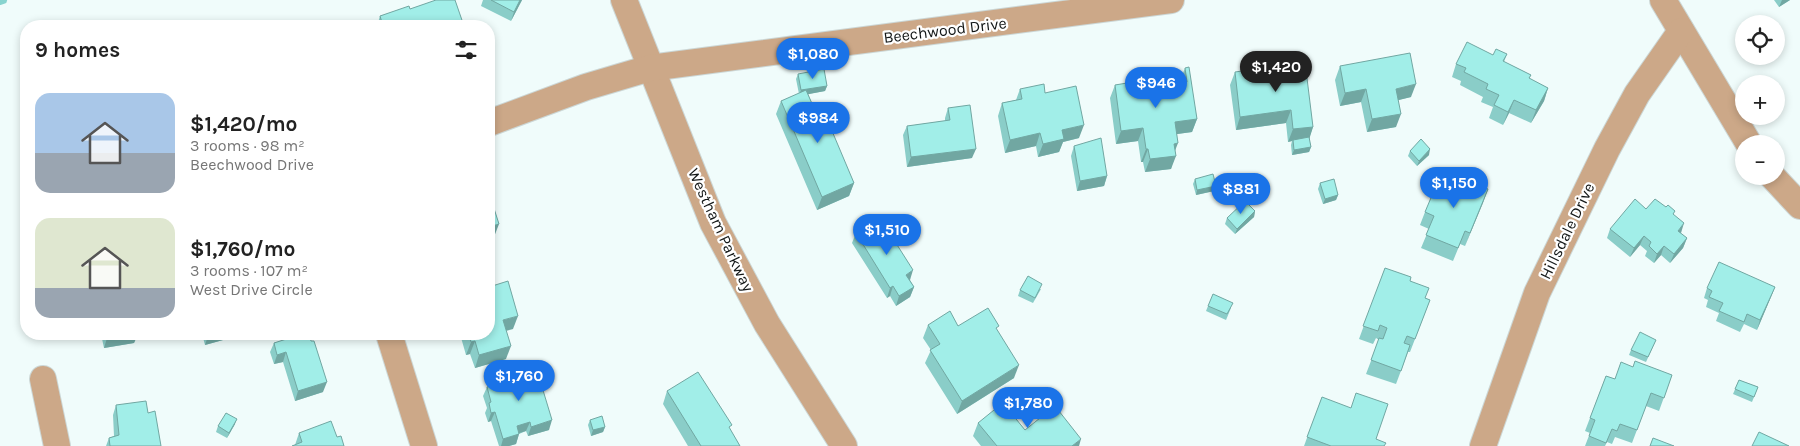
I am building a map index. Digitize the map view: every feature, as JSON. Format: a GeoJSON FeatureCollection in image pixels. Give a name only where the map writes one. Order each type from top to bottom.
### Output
{"type":"FeatureCollection","features":[{"type":"Feature","properties":{"kind":"street","name":"Westham Parkway"},"geometry":{"type":"LineString","coordinates":[[624,0],[650,68],[722,240],[766,324],[844,446]]}},
{"type":"Feature","properties":{"kind":"street","name":"Beechwood Drive"},"geometry":{"type":"LineString","coordinates":[[495,121],[586,87],[650,68],[1171,0]]}},
{"type":"Feature","properties":{"kind":"street"},"geometry":{"type":"LineString","coordinates":[[1663,0],[1744,135]]}},
{"type":"Feature","properties":{"kind":"street","name":"Hillsdale Drive"},"geometry":{"type":"LineString","coordinates":[[1483,446],[1537,293],[1607,149],[1633,102],[1681,31]]}},
{"type":"Feature","properties":{"kind":"street"},"geometry":{"type":"LineString","coordinates":[[1780,185],[1800,206]]}},
{"type":"Feature","properties":{"kind":"street"},"geometry":{"type":"LineString","coordinates":[[391,340],[424,446]]}},
{"type":"Feature","properties":{"kind":"street"},"geometry":{"type":"LineString","coordinates":[[43,379],[57,446]]}},
{"type":"Feature","properties":{"kind":"building"},"geometry":{"type":"Polygon","coordinates":[[[436,0],[455,0],[462,20],[381,20],[380,16],[409,6],[410,9],[436,0]]]}},
{"type":"Feature","properties":{"kind":"building"},"geometry":{"type":"Polygon","coordinates":[[[491,0],[520,0],[514,12],[491,0]]]}},
{"type":"Feature","properties":{"kind":"building"},"geometry":{"type":"Polygon","coordinates":[[[1467,42],[1493,55],[1496,49],[1507,54],[1503,61],[1531,75],[1529,78],[1548,88],[1536,110],[1514,100],[1508,112],[1494,105],[1499,95],[1486,89],[1488,84],[1464,72],[1466,68],[1456,64],[1467,42]]]}},
{"type":"Feature","properties":{"kind":"building"},"geometry":{"type":"Polygon","coordinates":[[[1410,53],[1416,84],[1396,89],[1401,114],[1372,119],[1366,89],[1345,93],[1340,66],[1410,53]]]}},
{"type":"Feature","properties":{"kind":"building"},"geometry":{"type":"Polygon","coordinates":[[[1305,62],[1313,127],[1293,129],[1291,110],[1240,117],[1235,72],[1305,62]]]}},
{"type":"Feature","properties":{"kind":"building"},"geometry":{"type":"Polygon","coordinates":[[[1189,67],[1197,119],[1175,122],[1178,143],[1174,144],[1176,156],[1150,159],[1148,149],[1146,149],[1143,128],[1121,131],[1115,85],[1133,82],[1132,75],[1173,69],[1176,84],[1187,82],[1185,68],[1189,67]]]}},
{"type":"Feature","properties":{"kind":"building"},"geometry":{"type":"Polygon","coordinates":[[[824,69],[827,86],[801,90],[798,74],[824,69]]]}},
{"type":"Feature","properties":{"kind":"building"},"geometry":{"type":"Polygon","coordinates":[[[1044,84],[1045,93],[1076,86],[1084,125],[1062,130],[1064,139],[1043,144],[1040,133],[1010,140],[1002,103],[1022,99],[1020,89],[1044,84]]]}},
{"type":"Feature","properties":{"kind":"building"},"geometry":{"type":"Polygon","coordinates":[[[806,90],[817,115],[824,112],[854,183],[822,197],[781,101],[806,90]]]}},
{"type":"Feature","properties":{"kind":"building"},"geometry":{"type":"Polygon","coordinates":[[[970,105],[976,149],[911,157],[907,126],[950,120],[948,108],[970,105]]]}},
{"type":"Feature","properties":{"kind":"building"},"geometry":{"type":"Polygon","coordinates":[[[1309,137],[1311,147],[1294,150],[1293,140],[1309,137]]]}},
{"type":"Feature","properties":{"kind":"building"},"geometry":{"type":"Polygon","coordinates":[[[1101,138],[1107,176],[1080,181],[1074,146],[1101,138]]]}},
{"type":"Feature","properties":{"kind":"building"},"geometry":{"type":"Polygon","coordinates":[[[1421,139],[1430,149],[1419,161],[1410,151],[1421,139]]]}},
{"type":"Feature","properties":{"kind":"building"},"geometry":{"type":"Polygon","coordinates":[[[1213,174],[1216,186],[1197,190],[1195,179],[1213,174]]]}},
{"type":"Feature","properties":{"kind":"building"},"geometry":{"type":"Polygon","coordinates":[[[1441,174],[1454,180],[1456,176],[1488,189],[1470,233],[1465,231],[1458,248],[1426,235],[1434,216],[1425,212],[1441,174]]]}},
{"type":"Feature","properties":{"kind":"building"},"geometry":{"type":"Polygon","coordinates":[[[1334,179],[1338,195],[1325,199],[1320,183],[1334,179]]]}},
{"type":"Feature","properties":{"kind":"building"},"geometry":{"type":"Polygon","coordinates":[[[1635,199],[1646,209],[1655,199],[1666,207],[1668,205],[1675,211],[1673,214],[1684,223],[1678,231],[1687,238],[1674,254],[1664,246],[1657,254],[1649,246],[1651,242],[1644,236],[1634,248],[1610,229],[1635,199]]]}},
{"type":"Feature","properties":{"kind":"building"},"geometry":{"type":"Polygon","coordinates":[[[1245,201],[1255,211],[1237,229],[1227,218],[1245,201]]]}},
{"type":"Feature","properties":{"kind":"building"},"geometry":{"type":"Polygon","coordinates":[[[495,212],[499,224],[495,225],[495,212]]]}},
{"type":"Feature","properties":{"kind":"building"},"geometry":{"type":"Polygon","coordinates":[[[880,218],[913,270],[906,275],[914,287],[899,296],[893,286],[890,288],[856,233],[880,218]]]}},
{"type":"Feature","properties":{"kind":"building"},"geometry":{"type":"Polygon","coordinates":[[[1719,262],[1775,287],[1760,320],[1747,314],[1744,322],[1719,311],[1723,303],[1709,297],[1712,291],[1707,288],[1719,262]]]}},
{"type":"Feature","properties":{"kind":"building"},"geometry":{"type":"Polygon","coordinates":[[[1385,268],[1411,277],[1410,281],[1429,288],[1425,298],[1430,300],[1415,339],[1407,336],[1404,343],[1410,345],[1401,371],[1371,360],[1379,338],[1383,339],[1387,328],[1380,325],[1378,331],[1363,326],[1385,268]]]}},
{"type":"Feature","properties":{"kind":"building"},"geometry":{"type":"Polygon","coordinates":[[[1028,276],[1042,284],[1035,298],[1020,290],[1028,276]]]}},
{"type":"Feature","properties":{"kind":"building"},"geometry":{"type":"Polygon","coordinates":[[[508,281],[518,316],[503,320],[511,346],[479,355],[475,341],[471,342],[470,340],[495,340],[495,285],[508,281]]]}},
{"type":"Feature","properties":{"kind":"building"},"geometry":{"type":"Polygon","coordinates":[[[1213,294],[1233,303],[1227,314],[1208,306],[1213,294]]]}},
{"type":"Feature","properties":{"kind":"building"},"geometry":{"type":"Polygon","coordinates":[[[988,308],[999,326],[996,328],[1019,365],[962,401],[930,350],[940,344],[928,325],[950,311],[958,326],[988,308]]]}},
{"type":"Feature","properties":{"kind":"building"},"geometry":{"type":"Polygon","coordinates":[[[1640,332],[1656,340],[1648,357],[1631,350],[1640,332]]]}},
{"type":"Feature","properties":{"kind":"building"},"geometry":{"type":"Polygon","coordinates":[[[283,340],[314,341],[327,382],[298,391],[286,352],[277,355],[274,343],[283,340]]]}},
{"type":"Feature","properties":{"kind":"building"},"geometry":{"type":"Polygon","coordinates":[[[1635,361],[1672,375],[1664,398],[1651,393],[1637,430],[1620,424],[1617,431],[1612,429],[1606,443],[1589,436],[1595,420],[1590,418],[1606,376],[1615,379],[1621,362],[1633,367],[1635,361]]]}},
{"type":"Feature","properties":{"kind":"building"},"geometry":{"type":"Polygon","coordinates":[[[536,367],[552,420],[531,427],[530,422],[517,426],[519,434],[503,439],[495,412],[491,413],[489,403],[491,402],[487,387],[512,379],[511,375],[536,367]]]}},
{"type":"Feature","properties":{"kind":"building"},"geometry":{"type":"Polygon","coordinates":[[[698,372],[732,425],[729,427],[740,446],[701,446],[667,391],[698,372]]]}},
{"type":"Feature","properties":{"kind":"building"},"geometry":{"type":"Polygon","coordinates":[[[1739,380],[1758,387],[1754,397],[1735,389],[1739,380]]]}},
{"type":"Feature","properties":{"kind":"building"},"geometry":{"type":"Polygon","coordinates":[[[1356,393],[1388,404],[1376,439],[1386,443],[1384,446],[1331,446],[1307,437],[1322,397],[1351,408],[1356,393]]]}},
{"type":"Feature","properties":{"kind":"building"},"geometry":{"type":"Polygon","coordinates":[[[1010,397],[1019,409],[1012,414],[1025,430],[1055,406],[1081,439],[1072,446],[997,446],[978,423],[1010,397]]]}},
{"type":"Feature","properties":{"kind":"building"},"geometry":{"type":"Polygon","coordinates":[[[146,401],[148,413],[155,411],[161,446],[110,446],[109,438],[119,435],[116,405],[146,401]]]}},
{"type":"Feature","properties":{"kind":"building"},"geometry":{"type":"Polygon","coordinates":[[[226,413],[237,419],[229,433],[218,426],[226,413]]]}},
{"type":"Feature","properties":{"kind":"building"},"geometry":{"type":"Polygon","coordinates":[[[602,416],[605,427],[593,430],[590,420],[602,416]]]}},
{"type":"Feature","properties":{"kind":"building"},"geometry":{"type":"Polygon","coordinates":[[[331,421],[337,437],[341,436],[344,446],[292,446],[302,442],[299,433],[331,421]]]}},
{"type":"Feature","properties":{"kind":"building"},"geometry":{"type":"Polygon","coordinates":[[[1759,432],[1789,446],[1752,446],[1759,432]]]}},
{"type":"Feature","properties":{"kind":"building"},"geometry":{"type":"Polygon","coordinates":[[[1653,438],[1674,446],[1650,446],[1653,438]]]}}]}
